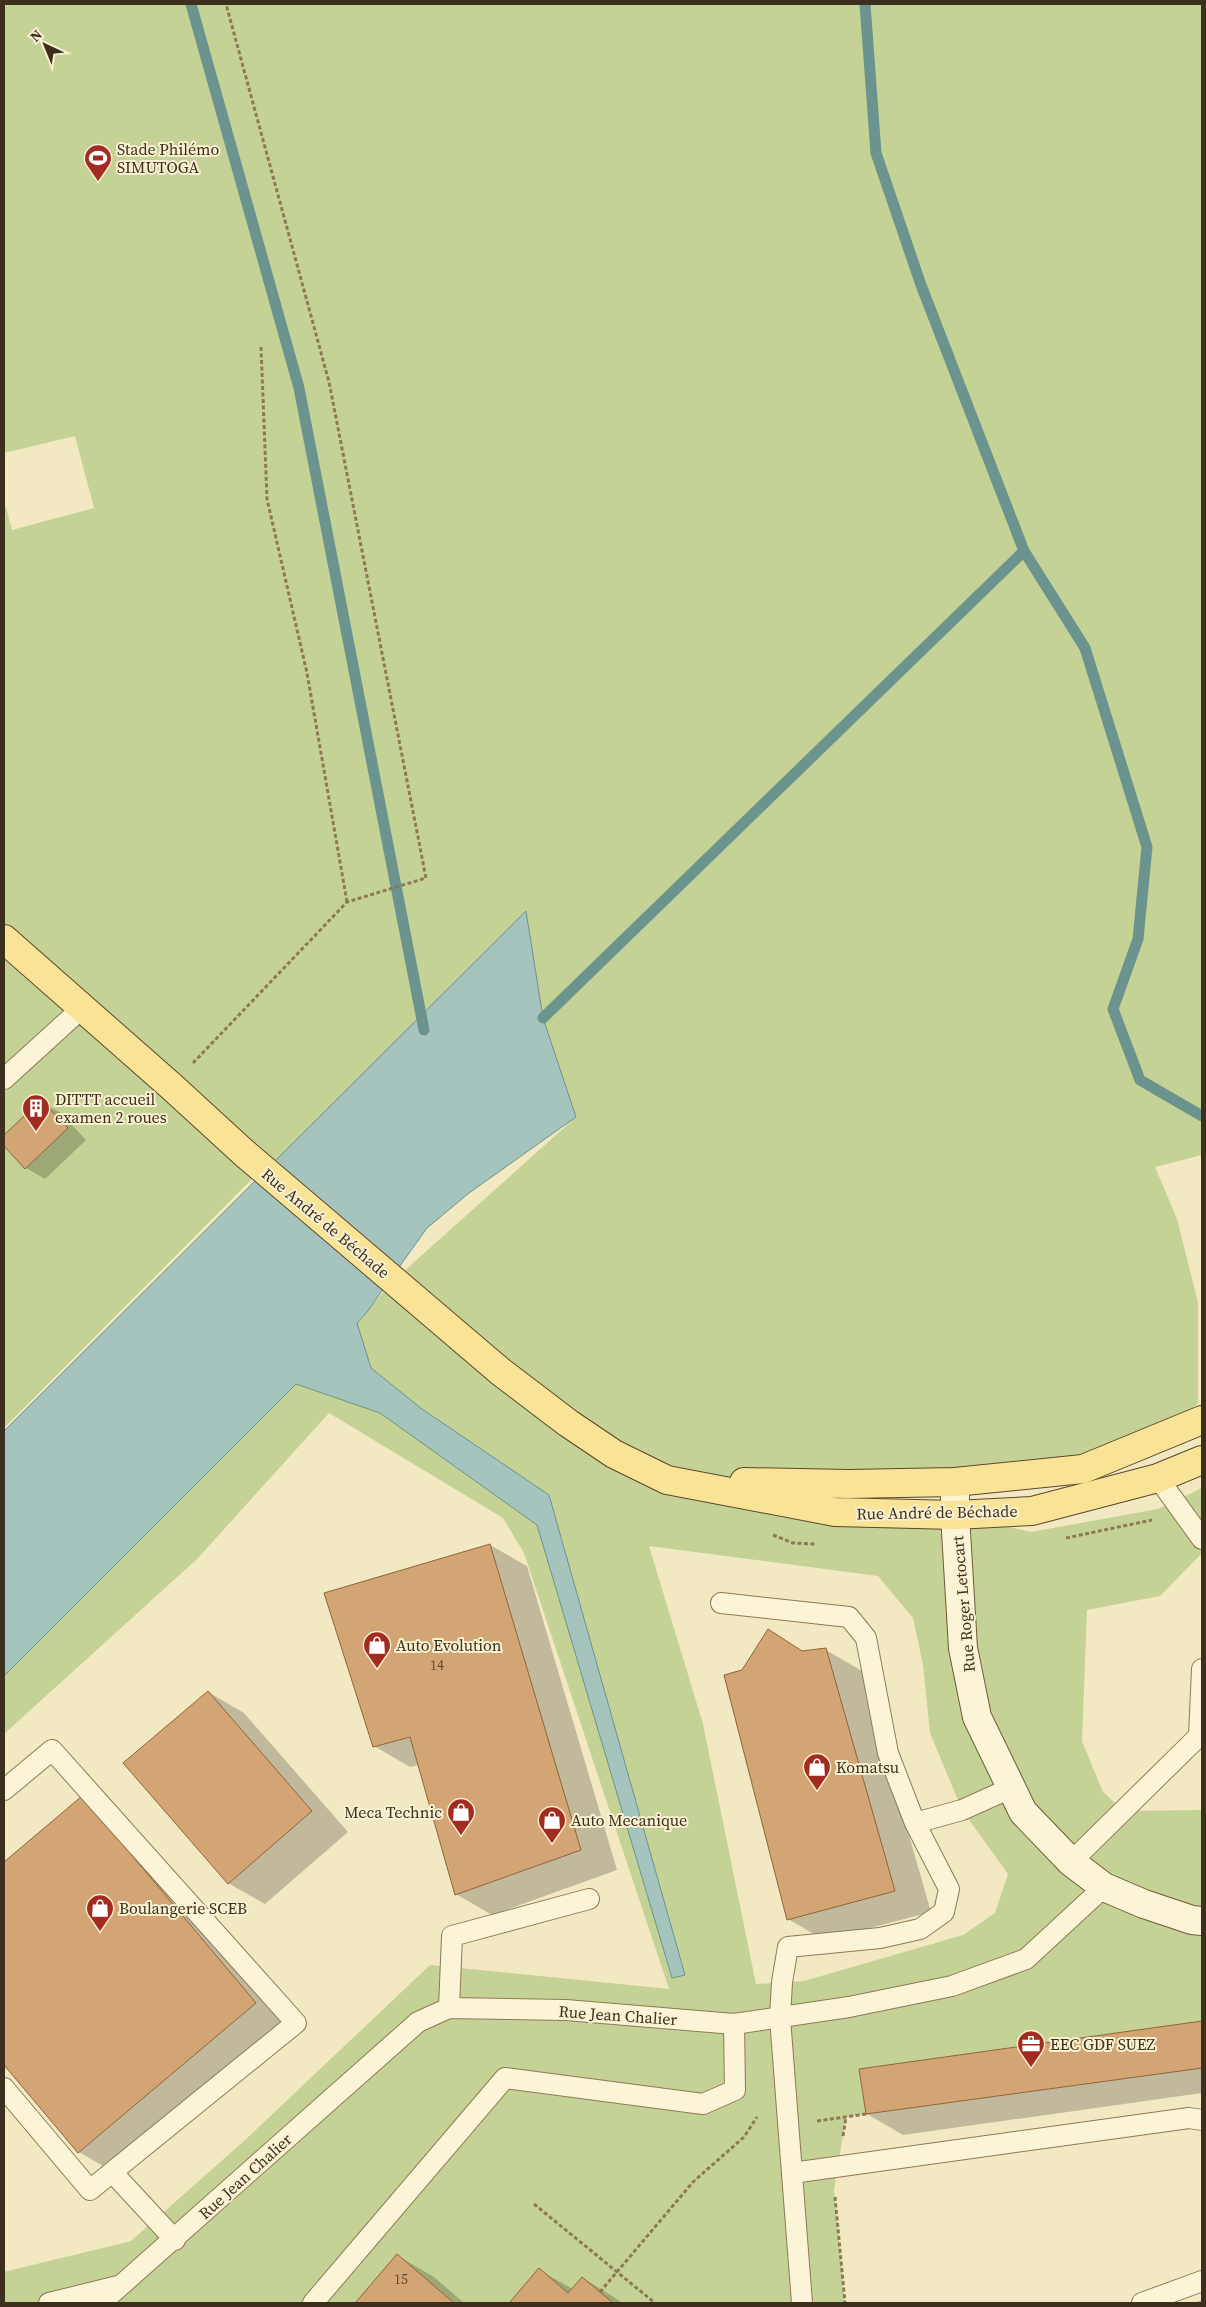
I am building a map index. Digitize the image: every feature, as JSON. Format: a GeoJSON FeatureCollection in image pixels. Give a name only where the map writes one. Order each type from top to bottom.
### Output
{"type":"FeatureCollection","features":[{"type":"Feature","properties":{"kind":"main road","name":"Rue André de Béchade"},"geometry":{"type":"LineString","coordinates":[[4,939],[171,1086],[242,1152],[501,1372],[568,1423],[614,1454],[668,1480],[835,1512],[955,1515],[1032,1511],[1158,1478],[1202,1460]]}},
{"type":"Feature","properties":{"kind":"main road","name":"Rue André de Béchade"},"geometry":{"type":"LineString","coordinates":[[668,1480],[849,1484],[955,1482],[1083,1469],[1202,1420]]}},
{"type":"Feature","properties":{"kind":"street","name":"Rue Roger Letocart"},"geometry":{"type":"LineString","coordinates":[[955,1482],[955,1515],[964,1648],[977,1717],[1023,1812],[1071,1862],[1104,1887]]}},
{"type":"Feature","properties":{"kind":"street"},"geometry":{"type":"LineString","coordinates":[[1104,1887],[1144,1904],[1192,1920],[1202,1921]]}},
{"type":"Feature","properties":{"kind":"lane"},"geometry":{"type":"LineString","coordinates":[[4,1078],[82,1008]]}},
{"type":"Feature","properties":{"kind":"lane"},"geometry":{"type":"LineString","coordinates":[[1158,1478],[1202,1539]]}},
{"type":"Feature","properties":{"kind":"lane"},"geometry":{"type":"LineString","coordinates":[[722,1603],[849,1617],[866,1638],[888,1753],[915,1823],[948,1889],[944,1912],[920,1929],[880,1938],[788,1947],[782,1982],[780,2018],[802,2303]]}},
{"type":"Feature","properties":{"kind":"lane"},"geometry":{"type":"LineString","coordinates":[[1071,1862],[1201,1736],[1202,1669]]}},
{"type":"Feature","properties":{"kind":"lane"},"geometry":{"type":"LineString","coordinates":[[4,1790],[52,1750],[296,2022],[90,2190],[4,2088]]}},
{"type":"Feature","properties":{"kind":"lane"},"geometry":{"type":"LineString","coordinates":[[915,1823],[962,1810],[1011,1788]]}},
{"type":"Feature","properties":{"kind":"lane","name":"Rue Jean Chalier"},"geometry":{"type":"LineString","coordinates":[[101,2303],[175,2240],[418,2022],[449,2008],[566,2010],[734,2024],[849,2008],[952,1986],[1026,1960],[1104,1887]]}},
{"type":"Feature","properties":{"kind":"lane"},"geometry":{"type":"LineString","coordinates":[[449,2008],[452,1936],[589,1899]]}},
{"type":"Feature","properties":{"kind":"lane"},"geometry":{"type":"LineString","coordinates":[[312,2303],[505,2078],[703,2104],[735,2090],[734,2024]]}},
{"type":"Feature","properties":{"kind":"lane"},"geometry":{"type":"LineString","coordinates":[[792,2173],[1179,2119],[1202,2120]]}},
{"type":"Feature","properties":{"kind":"lane"},"geometry":{"type":"LineString","coordinates":[[112,2173],[175,2240]]}},
{"type":"Feature","properties":{"kind":"lane"},"geometry":{"type":"LineString","coordinates":[[1142,2303],[1202,2281]]}},
{"type":"Feature","properties":{"kind":"lane"},"geometry":{"type":"LineString","coordinates":[[50,2303],[120,2285]]}},
{"type":"Feature","properties":{"kind":"path"},"geometry":{"type":"LineString","coordinates":[[171,1086],[348,902],[426,878],[330,382],[226,4]]}},
{"type":"Feature","properties":{"kind":"path"},"geometry":{"type":"LineString","coordinates":[[261,347],[266,499],[307,673],[348,902]]}},
{"type":"Feature","properties":{"kind":"path"},"geometry":{"type":"LineString","coordinates":[[600,2292],[693,2182],[744,2137],[757,2120],[757,2110]]}},
{"type":"Feature","properties":{"kind":"path"},"geometry":{"type":"LineString","coordinates":[[844,2303],[834,2190],[846,2116]]}},
{"type":"Feature","properties":{"kind":"path"},"geometry":{"type":"LineString","coordinates":[[534,2204],[655,2303]]}},
{"type":"Feature","properties":{"kind":"green space"},"geometry":{"type":"Polygon","coordinates":[[[4,4],[1202,4],[1202,1155],[1155,1167],[1177,1219],[1198,1302],[1198,1404],[1137,1446],[1083,1469],[672,1480],[955,1515],[1031,1532],[1158,1509],[1202,1488],[1202,1553],[1160,1596],[1087,1610],[1082,1741],[1103,1792],[1124,1811],[1202,1810],[1202,2021],[859,2069],[866,2114],[846,2117],[834,2190],[845,2303],[613,2303],[582,2277],[568,2293],[539,2269],[509,2303],[454,2303],[397,2255],[355,2303],[4,2303],[4,2272],[131,2241],[244,2141],[430,1965],[669,1989],[524,1553],[503,1518],[329,1413],[197,1559],[4,1734],[4,1676],[357,1323],[392,1282],[576,1117],[543,1018],[525,912],[266,1172],[262,1169],[4,1428],[4,500],[12,530],[94,508],[75,436],[4,453],[4,4]],[[649,1546],[703,1724],[756,1984],[804,1981],[963,1935],[995,1913],[1008,1874],[962,1810],[930,1733],[923,1665],[913,1618],[878,1576],[649,1546]]]}},
{"type":"Feature","properties":{"kind":"water"},"geometry":{"type":"Polygon","coordinates":[[[526,911],[543,1018],[576,1117],[469,1193],[427,1228],[367,1312],[357,1323],[371,1368],[422,1409],[549,1495],[685,1975],[672,1978],[537,1525],[380,1413],[296,1384],[4,1676],[4,1431],[526,911]]]}},
{"type":"Feature","properties":{"kind":"building","name":"DITTT accueil examen 2 roues"},"geometry":{"type":"Polygon","coordinates":[[[41,1100],[68,1128],[25,1169],[4,1146],[4,1135],[41,1100]]]}},
{"type":"Feature","properties":{"kind":"building"},"geometry":{"type":"Polygon","coordinates":[[[490,1544],[581,1850],[455,1895],[410,1737],[373,1747],[324,1593],[490,1544]]]}},
{"type":"Feature","properties":{"kind":"building"},"geometry":{"type":"Polygon","coordinates":[[[768,1629],[802,1651],[826,1648],[895,1891],[787,1920],[724,1675],[742,1670],[768,1629]]]}},
{"type":"Feature","properties":{"kind":"building"},"geometry":{"type":"Polygon","coordinates":[[[208,1691],[312,1811],[228,1884],[123,1763],[208,1691]]]}},
{"type":"Feature","properties":{"kind":"building","name":"Boulangerie SCEB"},"geometry":{"type":"Polygon","coordinates":[[[82,1796],[256,2003],[78,2153],[4,2065],[4,1862],[82,1796]]]}},
{"type":"Feature","properties":{"kind":"building","name":"EEC GDF SUEZ"},"geometry":{"type":"Polygon","coordinates":[[[1202,2021],[1202,2068],[866,2114],[859,2069],[1202,2021]]]}},
{"type":"Feature","properties":{"kind":"building"},"geometry":{"type":"Polygon","coordinates":[[[397,2254],[454,2303],[355,2303],[397,2254]]]}},
{"type":"Feature","properties":{"kind":"building"},"geometry":{"type":"Polygon","coordinates":[[[539,2268],[568,2293],[582,2277],[613,2303],[509,2303],[539,2268]]]}},
{"type":"Feature","properties":{"kind":"waterway"},"geometry":{"type":"LineString","coordinates":[[191,4],[299,388],[424,1030]]}},
{"type":"Feature","properties":{"kind":"waterway"},"geometry":{"type":"LineString","coordinates":[[543,1018],[1024,551],[921,285],[876,153],[865,4]]}},
{"type":"Feature","properties":{"kind":"waterway"},"geometry":{"type":"LineString","coordinates":[[1024,551],[1085,648],[1147,847],[1138,939],[1113,1009],[1140,1080],[1202,1116]]}},
{"type":"Feature","properties":{"kind":"place","name":"Stade Philémo SIMUTOGA"},"geometry":{"type":"Point","coordinates":[98,182]}},
{"type":"Feature","properties":{"kind":"place","name":"DITTT accueil examen 2 roues"},"geometry":{"type":"Point","coordinates":[36,1132]}},
{"type":"Feature","properties":{"kind":"place","name":"Auto Evolution"},"geometry":{"type":"Point","coordinates":[377,1669]}},
{"type":"Feature","properties":{"kind":"place","name":"Komatsu"},"geometry":{"type":"Point","coordinates":[817,1791]}},
{"type":"Feature","properties":{"kind":"place","name":"Meca Technic"},"geometry":{"type":"Point","coordinates":[461,1836]}},
{"type":"Feature","properties":{"kind":"place","name":"Auto Mecanique"},"geometry":{"type":"Point","coordinates":[552,1844]}},
{"type":"Feature","properties":{"kind":"place","name":"Boulangerie SCEB"},"geometry":{"type":"Point","coordinates":[100,1932]}},
{"type":"Feature","properties":{"kind":"place","name":"EEC GDF SUEZ"},"geometry":{"type":"Point","coordinates":[1031,2068]}}]}
